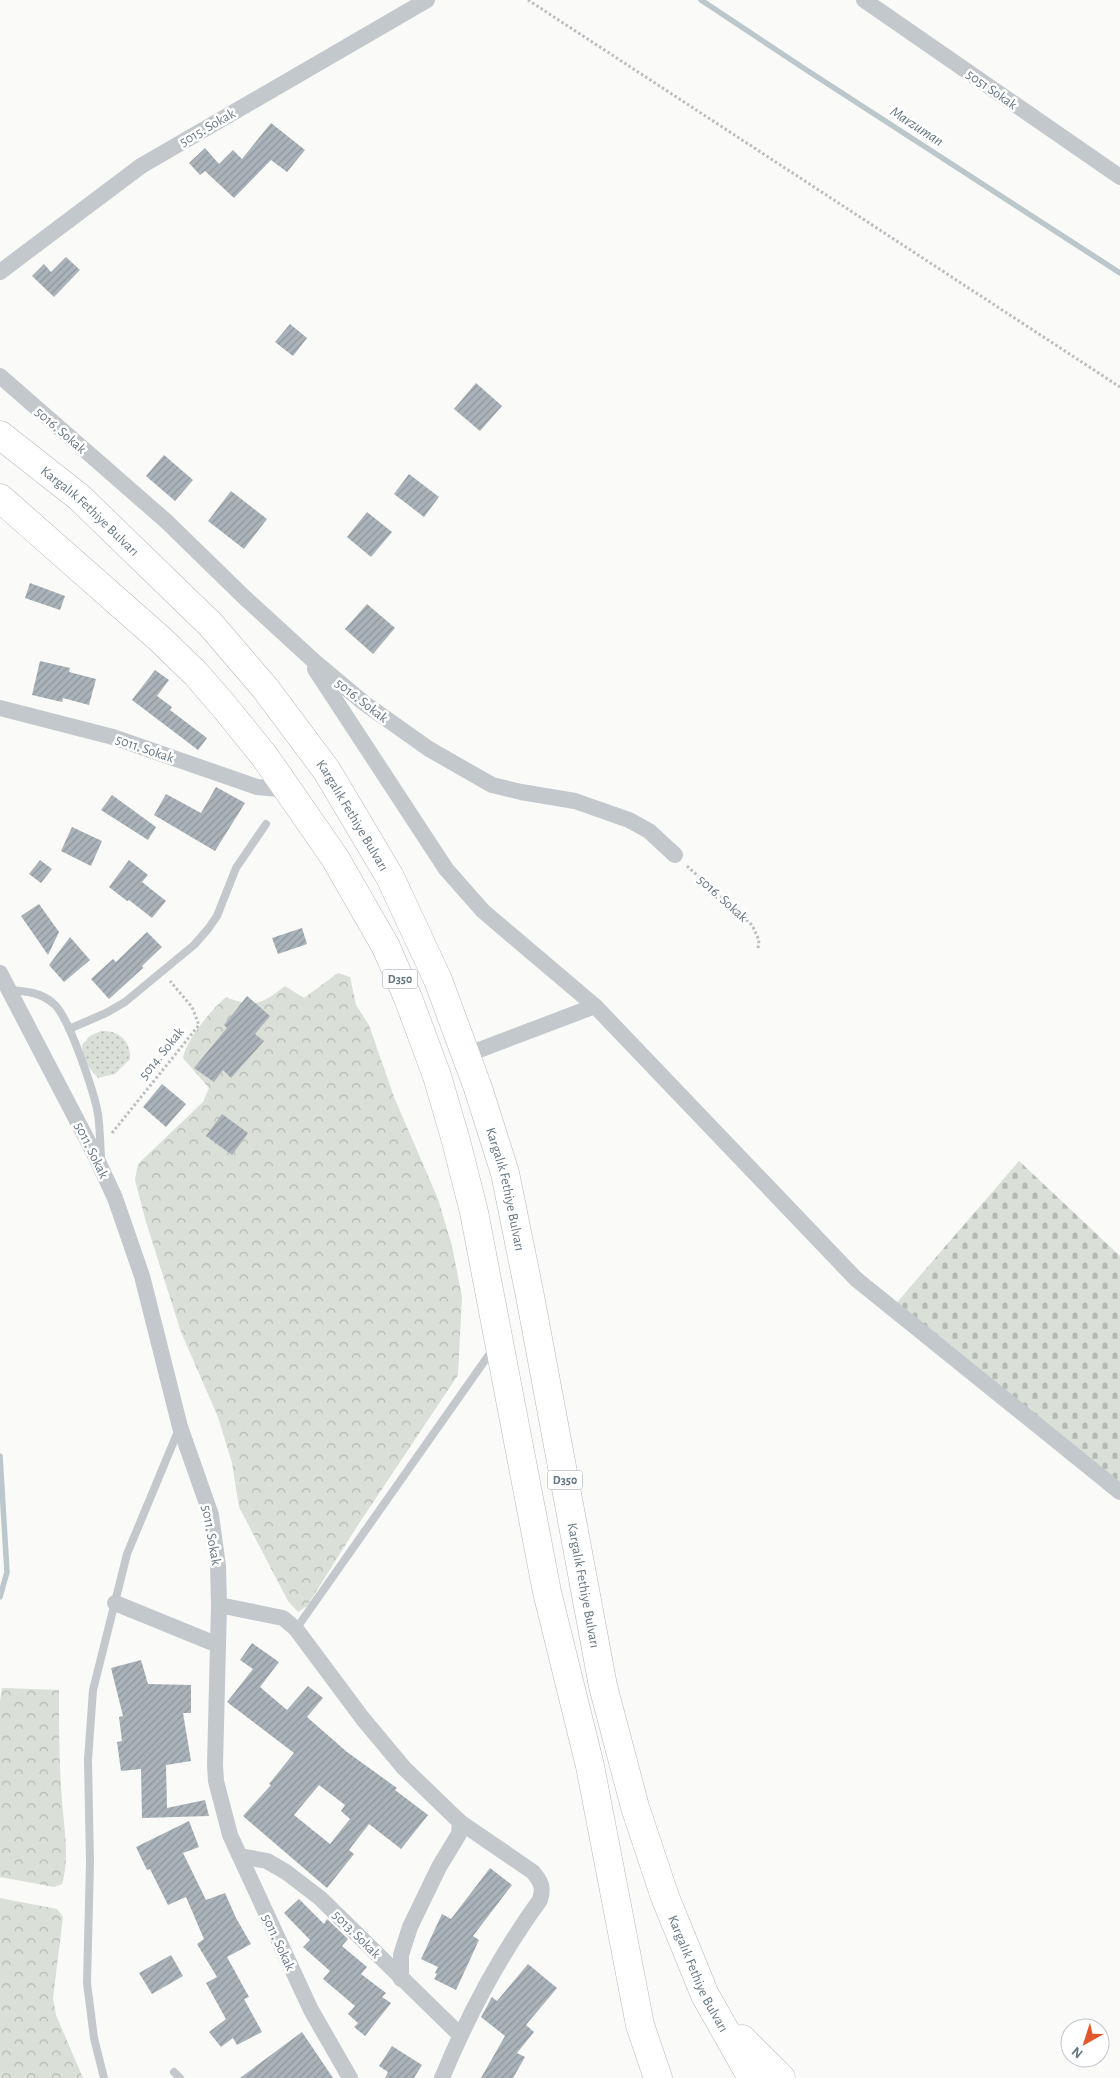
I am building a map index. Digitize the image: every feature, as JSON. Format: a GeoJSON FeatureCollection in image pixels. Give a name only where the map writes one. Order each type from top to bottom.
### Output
{"type":"FeatureCollection","features":[{"type":"Feature","properties":{"kind":"highway","name":"Kargalık Fethiye Bulvarı"},"geometry":{"type":"LineString","coordinates":[[0,434],[79,497],[211,625],[265,688],[327,771],[390,877],[438,980],[466,1055],[505,1174],[530,1296],[603,1686],[635,1807],[664,1898],[705,1995],[752,2078]]}},
{"type":"Feature","properties":{"kind":"highway","name":"D350"},"geometry":{"type":"LineString","coordinates":[[0,498],[60,549],[196,674],[265,757],[335,858],[386,947],[408,998],[437,1076],[474,1212],[547,1592],[590,1766],[640,2025],[658,2078]]}},
{"type":"Feature","properties":{"kind":"highway"},"geometry":{"type":"LineString","coordinates":[[705,1995],[743,2041],[781,2078]]}},
{"type":"Feature","properties":{"kind":"highway"},"geometry":{"type":"LineString","coordinates":[[638,2078],[640,2025]]}},
{"type":"Feature","properties":{"kind":"street","name":"5015. Sokak"},"geometry":{"type":"LineString","coordinates":[[0,272],[141,166],[427,0]]}},
{"type":"Feature","properties":{"kind":"street","name":"5051 Sokak"},"geometry":{"type":"LineString","coordinates":[[864,0],[1120,177]]}},
{"type":"Feature","properties":{"kind":"street","name":"5016. Sokak"},"geometry":{"type":"LineString","coordinates":[[0,376],[166,521],[303,651],[364,703],[429,749],[468,773],[492,784],[521,792],[575,801],[613,813],[649,831],[675,855]]}},
{"type":"Feature","properties":{"kind":"street"},"geometry":{"type":"LineString","coordinates":[[303,651],[446,869],[484,910],[596,1006],[856,1278],[1120,1492]]}},
{"type":"Feature","properties":{"kind":"street","name":"5011. Sokak"},"geometry":{"type":"LineString","coordinates":[[0,708],[114,737],[257,787],[289,790]]}},
{"type":"Feature","properties":{"kind":"street","name":"5011. Sokak"},"geometry":{"type":"LineString","coordinates":[[0,973],[101,1168],[124,1221],[142,1276],[180,1427],[211,1515],[218,1566],[219,1605],[216,1781],[225,1819],[240,1856],[311,2010],[350,2078]]}},
{"type":"Feature","properties":{"kind":"street"},"geometry":{"type":"LineString","coordinates":[[466,1055],[596,1006]]}},
{"type":"Feature","properties":{"kind":"street"},"geometry":{"type":"LineString","coordinates":[[115,1603],[218,1645]]}},
{"type":"Feature","properties":{"kind":"street"},"geometry":{"type":"LineString","coordinates":[[219,1605],[283,1618],[296,1629],[385,1747],[460,1822],[533,1872],[541,1882],[544,1890],[540,1900],[495,1968],[460,2034],[442,2078]]}},
{"type":"Feature","properties":{"kind":"street"},"geometry":{"type":"LineString","coordinates":[[401,1979],[401,1956],[410,1927],[439,1867],[459,1834],[460,1822]]}},
{"type":"Feature","properties":{"kind":"street","name":"5013. Sokak"},"geometry":{"type":"LineString","coordinates":[[240,1856],[267,1861],[286,1872],[320,1898],[401,1979],[460,2034]]}},
{"type":"Feature","properties":{"kind":"lane"},"geometry":{"type":"LineString","coordinates":[[69,1029],[106,1013],[125,1002],[194,945],[208,929],[224,900],[236,868],[266,824]]}},
{"type":"Feature","properties":{"kind":"lane"},"geometry":{"type":"LineString","coordinates":[[8,990],[28,991],[48,1000],[54,1004],[66,1020],[97,1113],[101,1168]]}},
{"type":"Feature","properties":{"kind":"lane"},"geometry":{"type":"LineString","coordinates":[[296,1629],[499,1341]]}},
{"type":"Feature","properties":{"kind":"lane"},"geometry":{"type":"LineString","coordinates":[[104,2078],[94,2038],[87,1983],[90,1863],[88,1760],[93,1690],[134,1536],[180,1427]]}},
{"type":"Feature","properties":{"kind":"path"},"geometry":{"type":"LineString","coordinates":[[528,0],[1120,387]]}},
{"type":"Feature","properties":{"kind":"path","name":"5016. Sokak"},"geometry":{"type":"LineString","coordinates":[[675,855],[752,925],[759,940],[758,950]]}},
{"type":"Feature","properties":{"kind":"path","name":"5014. Sokak"},"geometry":{"type":"LineString","coordinates":[[100,1147],[199,1025],[192,1007],[162,971]]}},
{"type":"Feature","properties":{"kind":"green space"},"geometry":{"type":"Polygon","coordinates":[[[338,973],[350,977],[356,1005],[369,1025],[394,1097],[438,1199],[452,1246],[462,1297],[458,1375],[358,1525],[307,1606],[298,1612],[288,1601],[239,1507],[232,1463],[218,1417],[181,1332],[146,1222],[135,1180],[138,1164],[203,1102],[209,1088],[183,1058],[194,1034],[220,1002],[226,997],[244,1002],[257,1002],[270,997],[285,986],[304,998],[338,973]]]}},
{"type":"Feature","properties":{"kind":"green space"},"geometry":{"type":"Polygon","coordinates":[[[101,1031],[113,1032],[123,1038],[130,1053],[130,1059],[115,1074],[98,1078],[87,1063],[82,1045],[90,1036],[101,1031]]]}},
{"type":"Feature","properties":{"kind":"green space"},"geometry":{"type":"Polygon","coordinates":[[[1019,1161],[1120,1256],[1120,1486],[893,1307],[1019,1161]]]}},
{"type":"Feature","properties":{"kind":"green space"},"geometry":{"type":"Polygon","coordinates":[[[2,1688],[59,1690],[60,1773],[66,1864],[62,1884],[54,1887],[0,1877],[0,1701],[2,1688]]]}},
{"type":"Feature","properties":{"kind":"green space"},"geometry":{"type":"Polygon","coordinates":[[[0,1898],[57,1909],[63,1917],[53,1998],[56,2015],[83,2078],[0,2078],[0,1898]]]}},
{"type":"Feature","properties":{"kind":"building"},"geometry":{"type":"Polygon","coordinates":[[[271,123],[305,150],[287,172],[271,160],[234,198],[205,171],[200,175],[189,163],[205,148],[219,164],[233,150],[242,159],[271,123]]]}},
{"type":"Feature","properties":{"kind":"building"},"geometry":{"type":"Polygon","coordinates":[[[66,257],[80,270],[54,297],[32,276],[44,264],[51,272],[66,257]]]}},
{"type":"Feature","properties":{"kind":"building"},"geometry":{"type":"Polygon","coordinates":[[[290,324],[307,338],[293,356],[275,342],[290,324]]]}},
{"type":"Feature","properties":{"kind":"building"},"geometry":{"type":"Polygon","coordinates":[[[476,383],[502,406],[480,431],[454,409],[476,383]]]}},
{"type":"Feature","properties":{"kind":"building"},"geometry":{"type":"Polygon","coordinates":[[[164,455],[193,480],[175,501],[146,476],[164,455]]]}},
{"type":"Feature","properties":{"kind":"building"},"geometry":{"type":"Polygon","coordinates":[[[409,474],[439,497],[424,517],[394,494],[409,474]]]}},
{"type":"Feature","properties":{"kind":"building"},"geometry":{"type":"Polygon","coordinates":[[[231,491],[267,519],[244,549],[208,521],[231,491]]]}},
{"type":"Feature","properties":{"kind":"building"},"geometry":{"type":"Polygon","coordinates":[[[367,512],[392,532],[371,557],[347,537],[367,512]]]}},
{"type":"Feature","properties":{"kind":"building"},"geometry":{"type":"Polygon","coordinates":[[[30,583],[65,596],[60,610],[25,598],[30,583]]]}},
{"type":"Feature","properties":{"kind":"building"},"geometry":{"type":"Polygon","coordinates":[[[367,604],[395,628],[373,654],[345,629],[367,604]]]}},
{"type":"Feature","properties":{"kind":"building"},"geometry":{"type":"Polygon","coordinates":[[[40,661],[70,668],[69,672],[96,679],[89,705],[63,698],[62,702],[32,695],[40,661]]]}},
{"type":"Feature","properties":{"kind":"building"},"geometry":{"type":"Polygon","coordinates":[[[155,670],[169,680],[157,696],[172,707],[170,710],[207,738],[198,750],[132,700],[155,670]]]}},
{"type":"Feature","properties":{"kind":"building"},"geometry":{"type":"Polygon","coordinates":[[[216,787],[245,803],[215,851],[154,815],[166,794],[201,813],[216,787]]]}},
{"type":"Feature","properties":{"kind":"building"},"geometry":{"type":"Polygon","coordinates":[[[112,795],[156,827],[148,840],[101,810],[112,795]]]}},
{"type":"Feature","properties":{"kind":"building"},"geometry":{"type":"Polygon","coordinates":[[[72,827],[102,841],[91,866],[61,851],[72,827]]]}},
{"type":"Feature","properties":{"kind":"building"},"geometry":{"type":"Polygon","coordinates":[[[40,860],[52,869],[41,883],[29,874],[40,860]]]}},
{"type":"Feature","properties":{"kind":"building"},"geometry":{"type":"Polygon","coordinates":[[[129,860],[148,875],[142,882],[166,901],[152,918],[109,887],[129,860]]]}},
{"type":"Feature","properties":{"kind":"building"},"geometry":{"type":"Polygon","coordinates":[[[39,904],[59,932],[48,955],[21,916],[39,904]]]}},
{"type":"Feature","properties":{"kind":"building"},"geometry":{"type":"Polygon","coordinates":[[[302,928],[307,944],[278,954],[272,938],[302,928]]]}},
{"type":"Feature","properties":{"kind":"building"},"geometry":{"type":"Polygon","coordinates":[[[147,932],[162,947],[142,966],[143,968],[109,999],[91,979],[113,959],[116,962],[147,932]]]}},
{"type":"Feature","properties":{"kind":"building"},"geometry":{"type":"Polygon","coordinates":[[[70,937],[90,960],[64,982],[49,965],[70,937]]]}},
{"type":"Feature","properties":{"kind":"building"},"geometry":{"type":"Polygon","coordinates":[[[247,996],[270,1016],[255,1034],[264,1041],[231,1078],[223,1070],[214,1082],[194,1068],[227,1028],[224,1025],[247,996]]]}},
{"type":"Feature","properties":{"kind":"building"},"geometry":{"type":"Polygon","coordinates":[[[162,1084],[186,1104],[166,1127],[143,1107],[162,1084]]]}},
{"type":"Feature","properties":{"kind":"building"},"geometry":{"type":"Polygon","coordinates":[[[222,1114],[248,1133],[232,1155],[206,1136],[222,1114]]]}},
{"type":"Feature","properties":{"kind":"building"},"geometry":{"type":"Polygon","coordinates":[[[252,1643],[279,1662],[260,1687],[287,1710],[308,1686],[323,1698],[307,1717],[347,1752],[397,1788],[395,1790],[428,1815],[401,1849],[369,1824],[349,1850],[354,1854],[327,1888],[243,1816],[271,1785],[269,1784],[294,1753],[227,1702],[253,1669],[240,1660],[252,1643]],[[319,1785],[294,1815],[330,1844],[350,1819],[341,1811],[345,1805],[319,1785]]]}},
{"type":"Feature","properties":{"kind":"building"},"geometry":{"type":"Polygon","coordinates":[[[141,1660],[148,1684],[191,1685],[191,1713],[183,1713],[191,1761],[166,1765],[167,1808],[205,1800],[209,1816],[142,1818],[141,1769],[121,1771],[117,1742],[122,1741],[119,1717],[123,1716],[111,1668],[141,1660]]]}},
{"type":"Feature","properties":{"kind":"building"},"geometry":{"type":"Polygon","coordinates":[[[189,1821],[199,1847],[183,1853],[206,1900],[225,1893],[236,1918],[251,1944],[227,1957],[249,1997],[244,1999],[262,2032],[237,2045],[233,2038],[221,2047],[209,2032],[226,2019],[206,1983],[217,1977],[197,1944],[204,1939],[186,1897],[168,1905],[150,1869],[147,1870],[136,1847],[189,1821]]]}},
{"type":"Feature","properties":{"kind":"building"},"geometry":{"type":"Polygon","coordinates":[[[490,1868],[512,1885],[473,1936],[479,1940],[456,1990],[434,1979],[438,1967],[421,1959],[442,1914],[451,1919],[490,1868]]]}},
{"type":"Feature","properties":{"kind":"building"},"geometry":{"type":"Polygon","coordinates":[[[299,1899],[324,1924],[327,1919],[348,1939],[342,1946],[367,1967],[361,1974],[386,1993],[382,1997],[391,2003],[365,2036],[354,2027],[358,2023],[348,2014],[355,2006],[323,1979],[330,1971],[303,1947],[310,1940],[284,1913],[299,1899]]]}},
{"type":"Feature","properties":{"kind":"building"},"geometry":{"type":"Polygon","coordinates":[[[171,1955],[183,1976],[152,1994],[139,1973],[171,1955]]]}},
{"type":"Feature","properties":{"kind":"building"},"geometry":{"type":"Polygon","coordinates":[[[528,1964],[557,1988],[526,2025],[534,2032],[517,2053],[525,2057],[513,2078],[481,2078],[505,2036],[481,2017],[492,1997],[497,2001],[528,1964]]]}},
{"type":"Feature","properties":{"kind":"building"},"geometry":{"type":"Polygon","coordinates":[[[302,2032],[333,2078],[240,2078],[302,2032]]]}},
{"type":"Feature","properties":{"kind":"building"},"geometry":{"type":"Polygon","coordinates":[[[392,2046],[422,2065],[414,2078],[385,2078],[388,2072],[379,2066],[392,2046]]]}},
{"type":"Feature","properties":{"kind":"waterway","name":"Marzuman"},"geometry":{"type":"LineString","coordinates":[[701,0],[1120,273]]}},
{"type":"Feature","properties":{"kind":"waterway"},"geometry":{"type":"LineString","coordinates":[[0,1456],[7,1572],[0,1597]]}}]}
